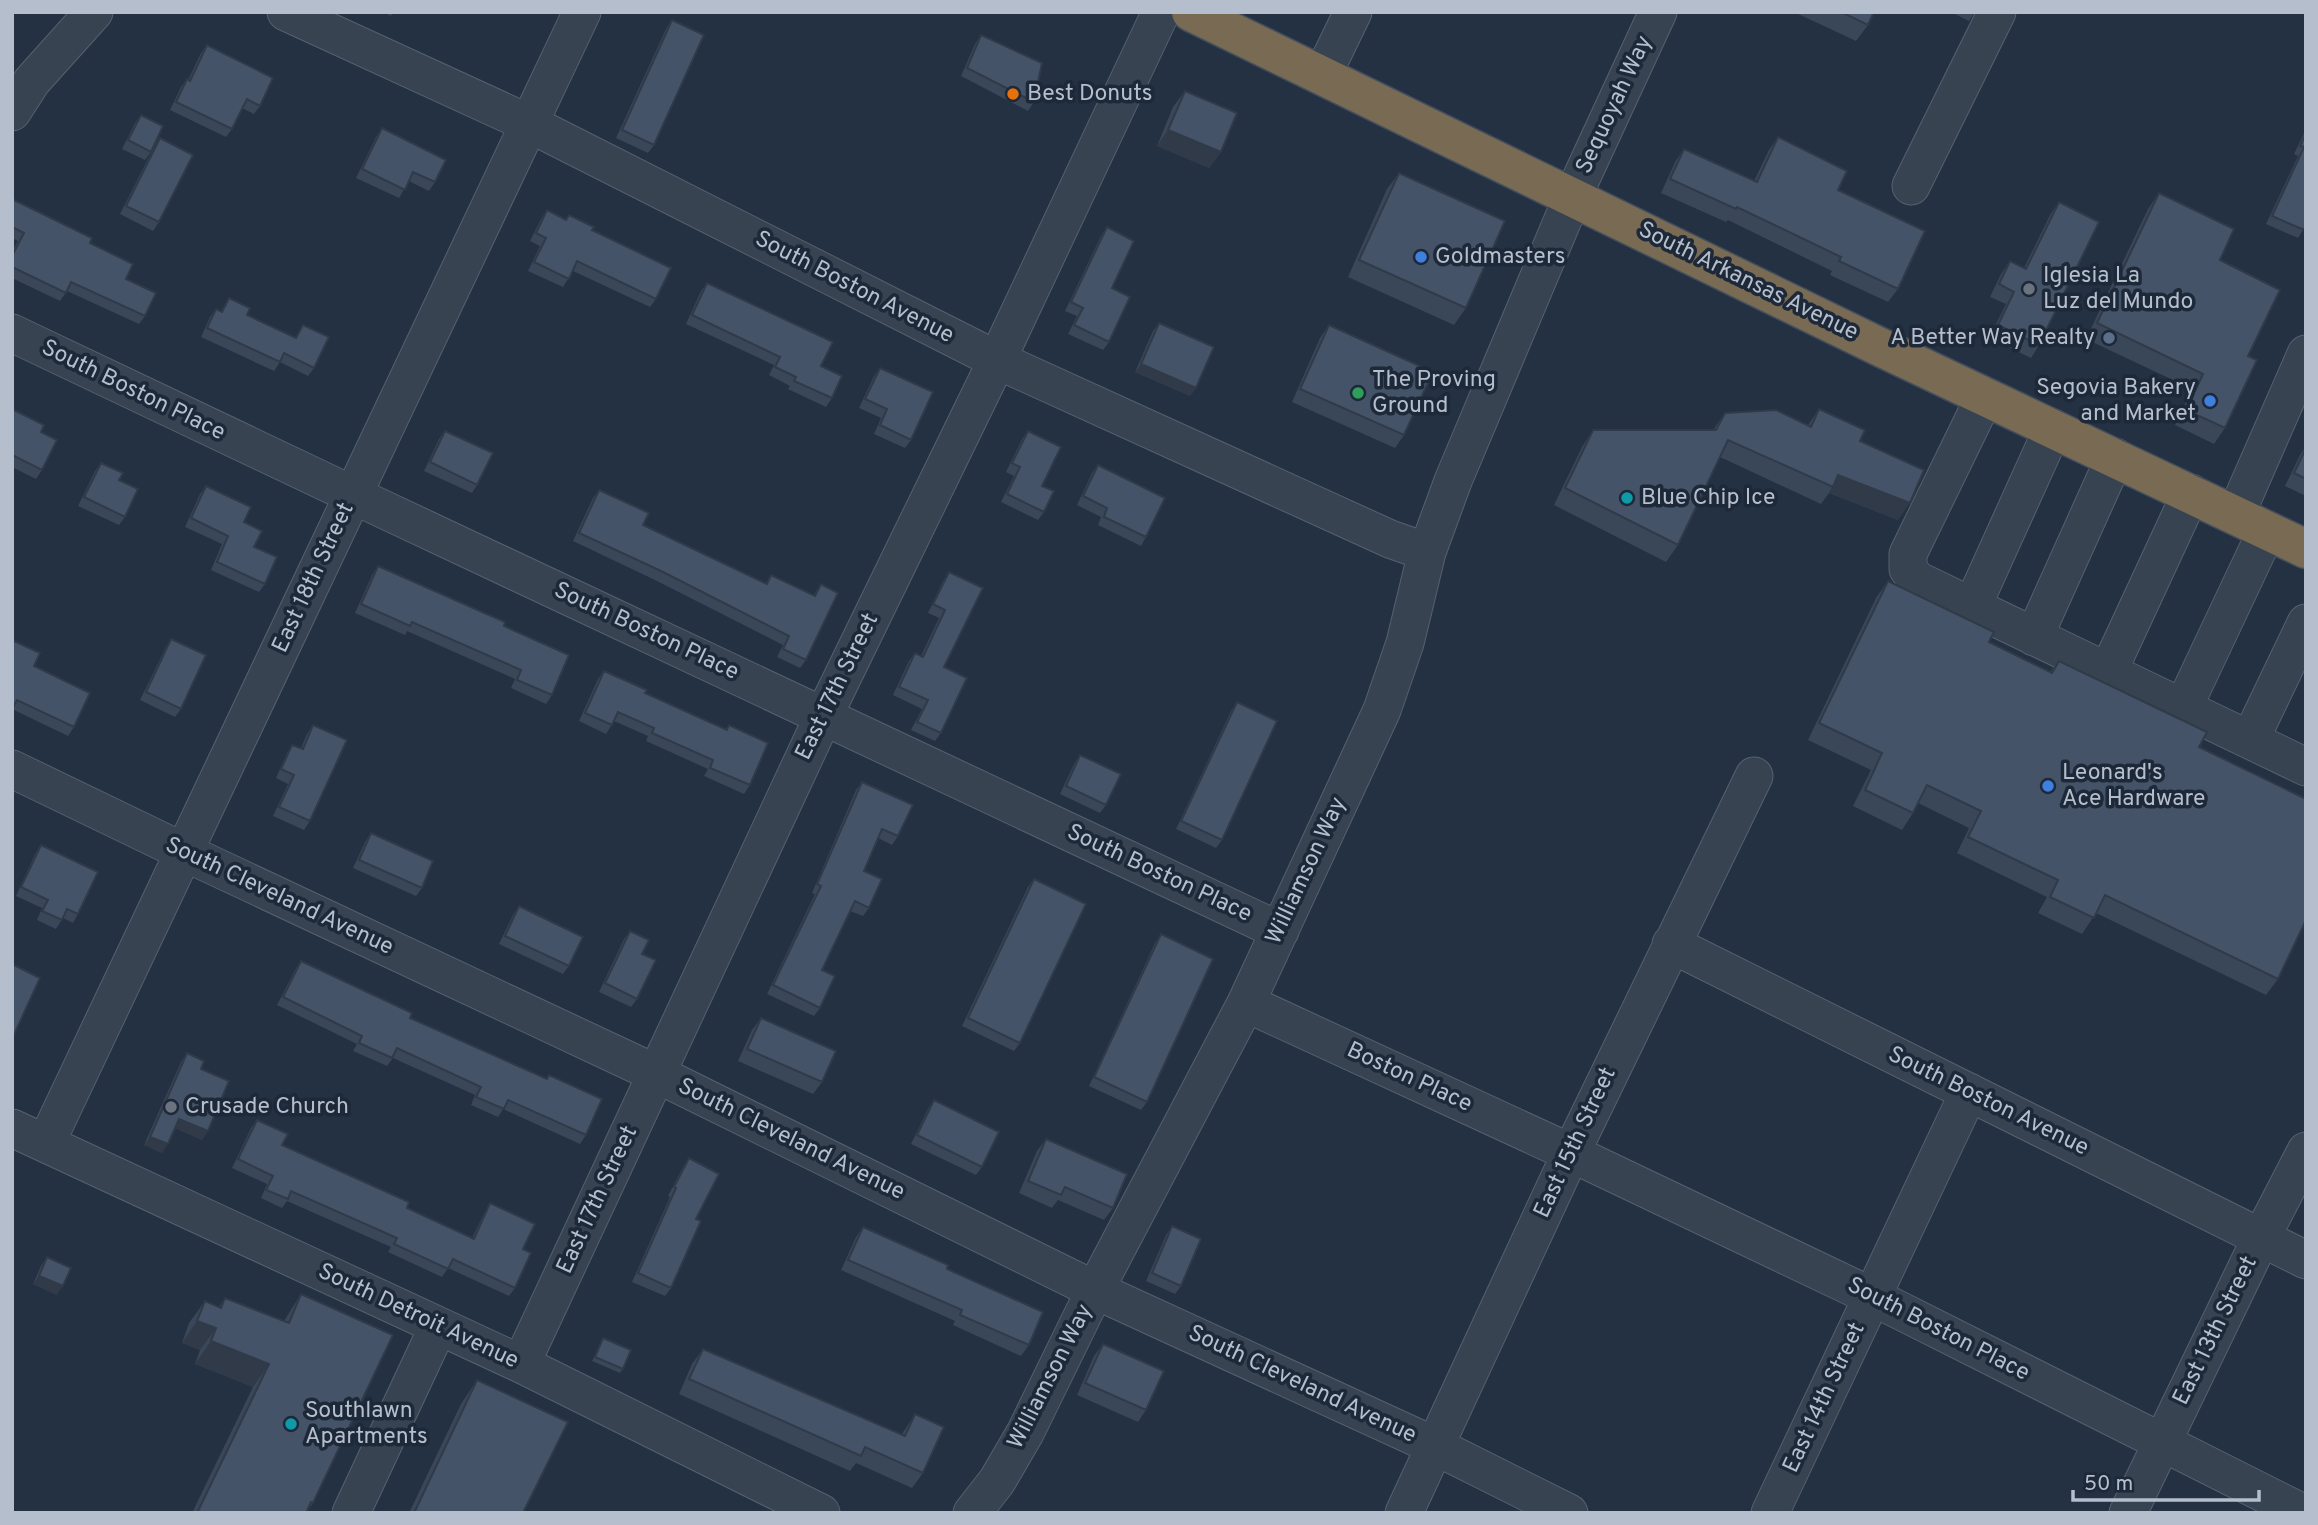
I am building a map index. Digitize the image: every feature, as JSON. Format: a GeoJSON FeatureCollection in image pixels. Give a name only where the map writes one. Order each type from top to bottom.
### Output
{"type":"FeatureCollection","features":[{"type":"Feature","properties":{"kind":"highway","name":"South Arkansas Avenue"},"geometry":{"type":"LineString","coordinates":[[1191,12],[1572,198],[2306,549]]}},
{"type":"Feature","properties":{"kind":"street"},"geometry":{"type":"LineString","coordinates":[[12,112],[32,81],[94,12]]}},
{"type":"Feature","properties":{"kind":"street","name":"South Boston Avenue"},"geometry":{"type":"LineString","coordinates":[[286,12],[530,124],[997,360],[1390,540],[1427,552]]}},
{"type":"Feature","properties":{"kind":"street","name":"East 18th Street"},"geometry":{"type":"LineString","coordinates":[[46,1143],[582,12]]}},
{"type":"Feature","properties":{"kind":"street","name":"East 17th Street"},"geometry":{"type":"LineString","coordinates":[[521,1364],[824,715],[997,360],[1161,12]]}},
{"type":"Feature","properties":{"kind":"street"},"geometry":{"type":"LineString","coordinates":[[1322,76],[1353,12]]}},
{"type":"Feature","properties":{"kind":"street","name":"Sequoyah Way"},"geometry":{"type":"LineString","coordinates":[[1572,198],[1658,12]]}},
{"type":"Feature","properties":{"kind":"street"},"geometry":{"type":"LineString","coordinates":[[1911,186],[1997,12]]}},
{"type":"Feature","properties":{"kind":"street","name":"Williamson Way"},"geometry":{"type":"LineString","coordinates":[[972,1513],[997,1481],[1025,1433],[1096,1290],[1246,1003],[1381,710],[1405,643],[1427,552],[1453,481],[1572,198]]}},
{"type":"Feature","properties":{"kind":"street","name":"South Boston Place"},"geometry":{"type":"LineString","coordinates":[[12,333],[1280,931]]}},
{"type":"Feature","properties":{"kind":"street"},"geometry":{"type":"LineString","coordinates":[[2183,708],[2252,522],[2306,354]]}},
{"type":"Feature","properties":{"kind":"street"},"geometry":{"type":"LineString","coordinates":[[1985,396],[1908,554],[1906,563],[1917,580],[2306,767]]}},
{"type":"Feature","properties":{"kind":"street"},"geometry":{"type":"LineString","coordinates":[[1972,607],[2053,428]]}},
{"type":"Feature","properties":{"kind":"street"},"geometry":{"type":"LineString","coordinates":[[2034,637],[2115,457]]}},
{"type":"Feature","properties":{"kind":"street"},"geometry":{"type":"LineString","coordinates":[[2108,672],[2191,493]]}},
{"type":"Feature","properties":{"kind":"street"},"geometry":{"type":"LineString","coordinates":[[2250,740],[2306,623]]}},
{"type":"Feature","properties":{"kind":"street","name":"South Cleveland Avenue"},"geometry":{"type":"LineString","coordinates":[[12,769],[657,1074],[1096,1290],[1435,1446],[1569,1513]]}},
{"type":"Feature","properties":{"kind":"street","name":"East 15th Street"},"geometry":{"type":"LineString","coordinates":[[1404,1513],[1571,1153],[1754,776]]}},
{"type":"Feature","properties":{"kind":"street","name":"South Boston Avenue"},"geometry":{"type":"LineString","coordinates":[[1671,944],[2306,1260]]}},
{"type":"Feature","properties":{"kind":"street","name":"Boston Place"},"geometry":{"type":"LineString","coordinates":[[1246,1003],[1571,1153]]}},
{"type":"Feature","properties":{"kind":"street","name":"East 14th Street"},"geometry":{"type":"LineString","coordinates":[[1770,1513],[1969,1092]]}},
{"type":"Feature","properties":{"kind":"street","name":"South Detroit Avenue"},"geometry":{"type":"LineString","coordinates":[[12,1128],[521,1364],[821,1513]]}},
{"type":"Feature","properties":{"kind":"street","name":"East 13th Street"},"geometry":{"type":"LineString","coordinates":[[2128,1513],[2306,1151]]}},
{"type":"Feature","properties":{"kind":"street","name":"South Boston Place"},"geometry":{"type":"LineString","coordinates":[[1571,1153],[1873,1297],[2303,1513]]}},
{"type":"Feature","properties":{"kind":"street"},"geometry":{"type":"LineString","coordinates":[[351,1513],[438,1327]]}},
{"type":"Feature","properties":{"kind":"building"},"geometry":{"type":"Polygon","coordinates":[[[1841,12],[1874,12],[1868,25],[1841,12]]]}},
{"type":"Feature","properties":{"kind":"building"},"geometry":{"type":"Polygon","coordinates":[[[672,20],[704,35],[654,145],[622,130],[672,20]]]}},
{"type":"Feature","properties":{"kind":"building","name":"Best Donuts"},"geometry":{"type":"Polygon","coordinates":[[[981,35],[1042,63],[1034,102],[967,68],[981,35]]]}},
{"type":"Feature","properties":{"kind":"building"},"geometry":{"type":"Polygon","coordinates":[[[207,45],[273,78],[260,106],[247,99],[232,129],[176,102],[187,79],[190,81],[207,45]]]}},
{"type":"Feature","properties":{"kind":"building"},"geometry":{"type":"Polygon","coordinates":[[[1185,91],[1237,113],[1221,152],[1168,130],[1185,91]]]}},
{"type":"Feature","properties":{"kind":"building"},"geometry":{"type":"Polygon","coordinates":[[[141,115],[163,126],[151,152],[128,140],[141,115]]]}},
{"type":"Feature","properties":{"kind":"building"},"geometry":{"type":"Polygon","coordinates":[[[382,128],[446,160],[435,182],[413,172],[405,190],[362,169],[382,128]]]}},
{"type":"Feature","properties":{"kind":"building"},"geometry":{"type":"Polygon","coordinates":[[[2306,133],[2304,230],[2272,216],[2304,147],[2300,146],[2306,133]]]}},
{"type":"Feature","properties":{"kind":"building"},"geometry":{"type":"Polygon","coordinates":[[[1778,137],[1847,171],[1838,190],[1925,231],[1898,289],[1839,261],[1841,257],[1737,207],[1736,209],[1670,179],[1684,149],[1757,182],[1778,137]]]}},
{"type":"Feature","properties":{"kind":"building"},"geometry":{"type":"Polygon","coordinates":[[[160,138],[193,155],[159,222],[126,206],[160,138]]]}},
{"type":"Feature","properties":{"kind":"building","name":"Goldmasters"},"geometry":{"type":"Polygon","coordinates":[[[1399,173],[1505,221],[1466,308],[1359,260],[1399,173]]]}},
{"type":"Feature","properties":{"kind":"building"},"geometry":{"type":"Polygon","coordinates":[[[2159,193],[2234,229],[2220,260],[2280,290],[2248,356],[2257,360],[2225,428],[2186,410],[2203,374],[2097,323],[2159,193]]]}},
{"type":"Feature","properties":{"kind":"building"},"geometry":{"type":"Polygon","coordinates":[[[12,199],[92,238],[90,243],[133,264],[126,279],[156,293],[145,316],[71,282],[66,293],[12,267],[12,256],[24,233],[12,227],[12,199]]]}},
{"type":"Feature","properties":{"kind":"building","name":"Iglesia La Luz del Mundo"},"geometry":{"type":"Polygon","coordinates":[[[2059,202],[2099,222],[2039,345],[1998,325],[2014,292],[1999,284],[2010,261],[2026,269],[2059,202]]]}},
{"type":"Feature","properties":{"kind":"building"},"geometry":{"type":"Polygon","coordinates":[[[547,210],[566,220],[569,215],[594,227],[592,230],[671,268],[656,299],[577,261],[569,279],[534,262],[546,238],[536,233],[547,210]]]}},
{"type":"Feature","properties":{"kind":"building"},"geometry":{"type":"Polygon","coordinates":[[[1107,227],[1134,241],[1112,288],[1130,297],[1109,342],[1074,325],[1083,308],[1071,302],[1107,227]]]}},
{"type":"Feature","properties":{"kind":"building"},"geometry":{"type":"Polygon","coordinates":[[[707,283],[833,342],[821,366],[842,376],[832,398],[794,381],[796,377],[775,367],[780,357],[692,315],[707,283]]]}},
{"type":"Feature","properties":{"kind":"building"},"geometry":{"type":"Polygon","coordinates":[[[229,298],[250,308],[247,315],[296,338],[303,325],[329,337],[314,368],[284,353],[280,362],[207,328],[216,309],[222,312],[229,298]]]}},
{"type":"Feature","properties":{"kind":"building"},"geometry":{"type":"Polygon","coordinates":[[[1159,323],[1214,347],[1196,388],[1141,364],[1159,323]]]}},
{"type":"Feature","properties":{"kind":"building","name":"The Proving Ground"},"geometry":{"type":"Polygon","coordinates":[[[1329,325],[1433,372],[1404,435],[1300,389],[1329,325]]]}},
{"type":"Feature","properties":{"kind":"building"},"geometry":{"type":"Polygon","coordinates":[[[880,368],[933,392],[911,440],[880,425],[887,409],[865,399],[880,368]]]}},
{"type":"Feature","properties":{"kind":"building"},"geometry":{"type":"Polygon","coordinates":[[[12,409],[44,425],[41,432],[57,440],[42,470],[12,455],[12,409]]]}},
{"type":"Feature","properties":{"kind":"building","name":"Blue Chip Ice"},"geometry":{"type":"Polygon","coordinates":[[[1819,409],[1865,430],[1860,441],[1924,470],[1910,503],[1838,475],[1833,487],[1728,440],[1678,545],[1565,488],[1593,430],[1716,430],[1725,413],[1776,410],[1811,427],[1819,409]]]}},
{"type":"Feature","properties":{"kind":"building"},"geometry":{"type":"Polygon","coordinates":[[[445,431],[493,453],[477,485],[430,462],[445,431]]]}},
{"type":"Feature","properties":{"kind":"building"},"geometry":{"type":"Polygon","coordinates":[[[1028,431],[1061,447],[1042,486],[1054,491],[1044,512],[1007,494],[1020,467],[1012,463],[1028,431]]]}},
{"type":"Feature","properties":{"kind":"building"},"geometry":{"type":"Polygon","coordinates":[[[2306,448],[2306,479],[2294,473],[2306,448]]]}},
{"type":"Feature","properties":{"kind":"building"},"geometry":{"type":"Polygon","coordinates":[[[101,463],[123,473],[119,480],[138,489],[125,517],[84,497],[101,463]]]}},
{"type":"Feature","properties":{"kind":"building"},"geometry":{"type":"Polygon","coordinates":[[[1098,465],[1165,498],[1146,537],[1104,517],[1107,508],[1083,496],[1098,465]]]}},
{"type":"Feature","properties":{"kind":"building"},"geometry":{"type":"Polygon","coordinates":[[[206,486],[251,507],[244,522],[262,531],[254,547],[277,557],[265,584],[217,562],[228,536],[191,518],[206,486]]]}},
{"type":"Feature","properties":{"kind":"building"},"geometry":{"type":"Polygon","coordinates":[[[599,490],[649,513],[643,525],[767,584],[771,575],[815,596],[821,584],[838,593],[806,660],[783,649],[789,636],[579,533],[599,490]]]}},
{"type":"Feature","properties":{"kind":"building"},"geometry":{"type":"Polygon","coordinates":[[[378,566],[505,622],[504,626],[569,655],[552,695],[517,680],[521,670],[412,622],[410,626],[361,604],[378,566]]]}},
{"type":"Feature","properties":{"kind":"building"},"geometry":{"type":"Polygon","coordinates":[[[949,572],[983,588],[944,667],[967,678],[941,733],[917,722],[928,700],[899,687],[915,653],[923,657],[945,610],[933,604],[949,572]]]}},
{"type":"Feature","properties":{"kind":"building","name":"Leonard's Ace Hardware"},"geometry":{"type":"Polygon","coordinates":[[[1888,581],[1994,632],[1989,642],[2052,673],[2059,661],[2207,732],[2199,747],[2306,799],[2306,920],[2278,979],[2105,895],[2094,918],[2050,897],[2058,880],[1968,837],[1981,811],[1927,785],[1913,813],[1865,790],[1882,753],[1819,723],[1888,581]]]}},
{"type":"Feature","properties":{"kind":"building"},"geometry":{"type":"Polygon","coordinates":[[[171,639],[206,655],[181,709],[146,692],[171,639]]]}},
{"type":"Feature","properties":{"kind":"building"},"geometry":{"type":"Polygon","coordinates":[[[12,640],[40,653],[34,666],[90,693],[74,727],[17,700],[12,706],[12,640]]]}},
{"type":"Feature","properties":{"kind":"building"},"geometry":{"type":"Polygon","coordinates":[[[604,671],[647,690],[645,693],[727,730],[729,725],[768,743],[750,785],[710,768],[713,760],[652,733],[654,728],[618,712],[612,725],[585,713],[604,671]]]}},
{"type":"Feature","properties":{"kind":"building"},"geometry":{"type":"Polygon","coordinates":[[[1237,702],[1277,721],[1222,840],[1181,821],[1237,702]]]}},
{"type":"Feature","properties":{"kind":"building"},"geometry":{"type":"Polygon","coordinates":[[[313,725],[347,740],[310,821],[279,807],[294,775],[281,769],[292,745],[303,749],[313,725]]]}},
{"type":"Feature","properties":{"kind":"building"},"geometry":{"type":"Polygon","coordinates":[[[1080,755],[1121,774],[1106,805],[1066,786],[1080,755]]]}},
{"type":"Feature","properties":{"kind":"building"},"geometry":{"type":"Polygon","coordinates":[[[862,782],[913,805],[898,836],[882,829],[864,871],[882,879],[869,908],[855,901],[822,970],[835,976],[820,1008],[773,985],[821,886],[817,884],[862,782]]]}},
{"type":"Feature","properties":{"kind":"building"},"geometry":{"type":"Polygon","coordinates":[[[371,833],[433,861],[422,888],[359,860],[371,833]]]}},
{"type":"Feature","properties":{"kind":"building"},"geometry":{"type":"Polygon","coordinates":[[[41,845],[98,872],[78,914],[67,909],[62,920],[42,911],[48,900],[21,887],[41,845]]]}},
{"type":"Feature","properties":{"kind":"building"},"geometry":{"type":"Polygon","coordinates":[[[1034,879],[1086,904],[1020,1043],[968,1018],[1034,879]]]}},
{"type":"Feature","properties":{"kind":"building"},"geometry":{"type":"Polygon","coordinates":[[[519,906],[583,937],[569,966],[505,936],[519,906]]]}},
{"type":"Feature","properties":{"kind":"building"},"geometry":{"type":"Polygon","coordinates":[[[630,931],[649,940],[642,954],[656,960],[637,999],[605,983],[630,931]]]}},
{"type":"Feature","properties":{"kind":"building"},"geometry":{"type":"Polygon","coordinates":[[[1161,934],[1213,959],[1147,1102],[1094,1077],[1161,934]]]}},
{"type":"Feature","properties":{"kind":"building"},"geometry":{"type":"Polygon","coordinates":[[[301,961],[412,1013],[410,1018],[547,1079],[549,1075],[602,1099],[586,1135],[508,1100],[504,1109],[476,1097],[481,1087],[397,1048],[392,1058],[359,1043],[362,1036],[283,997],[301,961]]]}},
{"type":"Feature","properties":{"kind":"building"},"geometry":{"type":"Polygon","coordinates":[[[12,964],[40,978],[12,1039],[12,964]]]}},
{"type":"Feature","properties":{"kind":"building"},"geometry":{"type":"Polygon","coordinates":[[[761,1018],[836,1051],[822,1082],[747,1049],[761,1018]]]}},
{"type":"Feature","properties":{"kind":"building"},"geometry":{"type":"Polygon","coordinates":[[[187,1053],[204,1061],[201,1069],[229,1081],[208,1131],[179,1119],[168,1144],[150,1137],[187,1053]]]}},
{"type":"Feature","properties":{"kind":"building"},"geometry":{"type":"Polygon","coordinates":[[[934,1100],[999,1132],[982,1167],[917,1135],[934,1100]]]}},
{"type":"Feature","properties":{"kind":"building"},"geometry":{"type":"Polygon","coordinates":[[[257,1120],[288,1134],[282,1145],[409,1202],[407,1208],[474,1239],[490,1203],[535,1224],[523,1249],[531,1253],[515,1288],[453,1259],[448,1269],[394,1244],[397,1238],[291,1191],[288,1199],[266,1190],[273,1176],[238,1159],[257,1120]]]}},
{"type":"Feature","properties":{"kind":"building"},"geometry":{"type":"Polygon","coordinates":[[[1046,1139],[1127,1174],[1113,1208],[1065,1187],[1061,1195],[1028,1181],[1046,1139]]]}},
{"type":"Feature","properties":{"kind":"building"},"geometry":{"type":"Polygon","coordinates":[[[689,1158],[719,1174],[696,1219],[701,1221],[671,1288],[638,1273],[689,1158]]]}},
{"type":"Feature","properties":{"kind":"building"},"geometry":{"type":"Polygon","coordinates":[[[1172,1226],[1201,1239],[1181,1286],[1152,1273],[1172,1226]]]}},
{"type":"Feature","properties":{"kind":"building"},"geometry":{"type":"Polygon","coordinates":[[[863,1227],[948,1265],[947,1269],[1043,1312],[1029,1345],[960,1315],[962,1310],[848,1260],[863,1227]]]}},
{"type":"Feature","properties":{"kind":"building"},"geometry":{"type":"Polygon","coordinates":[[[47,1257],[71,1268],[63,1286],[39,1276],[47,1257]]]}},
{"type":"Feature","properties":{"kind":"building"},"geometry":{"type":"Polygon","coordinates":[[[301,1294],[393,1335],[306,1513],[197,1513],[269,1364],[211,1341],[216,1328],[197,1321],[205,1301],[221,1308],[225,1298],[289,1323],[301,1294]]]}},
{"type":"Feature","properties":{"kind":"building"},"geometry":{"type":"Polygon","coordinates":[[[603,1338],[631,1350],[623,1369],[595,1357],[603,1338]]]}},
{"type":"Feature","properties":{"kind":"building"},"geometry":{"type":"Polygon","coordinates":[[[1103,1344],[1164,1371],[1146,1410],[1085,1383],[1103,1344]]]}},
{"type":"Feature","properties":{"kind":"building"},"geometry":{"type":"Polygon","coordinates":[[[703,1349],[905,1436],[915,1414],[944,1427],[923,1473],[865,1447],[861,1456],[689,1379],[703,1349]]]}},
{"type":"Feature","properties":{"kind":"building"},"geometry":{"type":"Polygon","coordinates":[[[477,1380],[568,1422],[523,1513],[414,1513],[477,1380]]]}},
{"type":"Feature","properties":{"kind":"place","name":"Best Donuts"},"geometry":{"type":"Point","coordinates":[1013,94]}},
{"type":"Feature","properties":{"kind":"place","name":"Goldmasters"},"geometry":{"type":"Point","coordinates":[1421,257]}},
{"type":"Feature","properties":{"kind":"place","name":"Iglesia La Luz del Mundo"},"geometry":{"type":"Point","coordinates":[2029,289]}},
{"type":"Feature","properties":{"kind":"place","name":"A Better Way Realty"},"geometry":{"type":"Point","coordinates":[2109,338]}},
{"type":"Feature","properties":{"kind":"place","name":"The Proving Ground"},"geometry":{"type":"Point","coordinates":[1358,393]}},
{"type":"Feature","properties":{"kind":"place","name":"Segovia Bakery and Market"},"geometry":{"type":"Point","coordinates":[2210,401]}},
{"type":"Feature","properties":{"kind":"place","name":"Blue Chip Ice"},"geometry":{"type":"Point","coordinates":[1627,498]}},
{"type":"Feature","properties":{"kind":"place","name":"Leonard's Ace Hardware"},"geometry":{"type":"Point","coordinates":[2048,786]}},
{"type":"Feature","properties":{"kind":"place","name":"Crusade Church"},"geometry":{"type":"Point","coordinates":[171,1107]}},
{"type":"Feature","properties":{"kind":"place","name":"Southlawn Apartments"},"geometry":{"type":"Point","coordinates":[291,1424]}}]}
